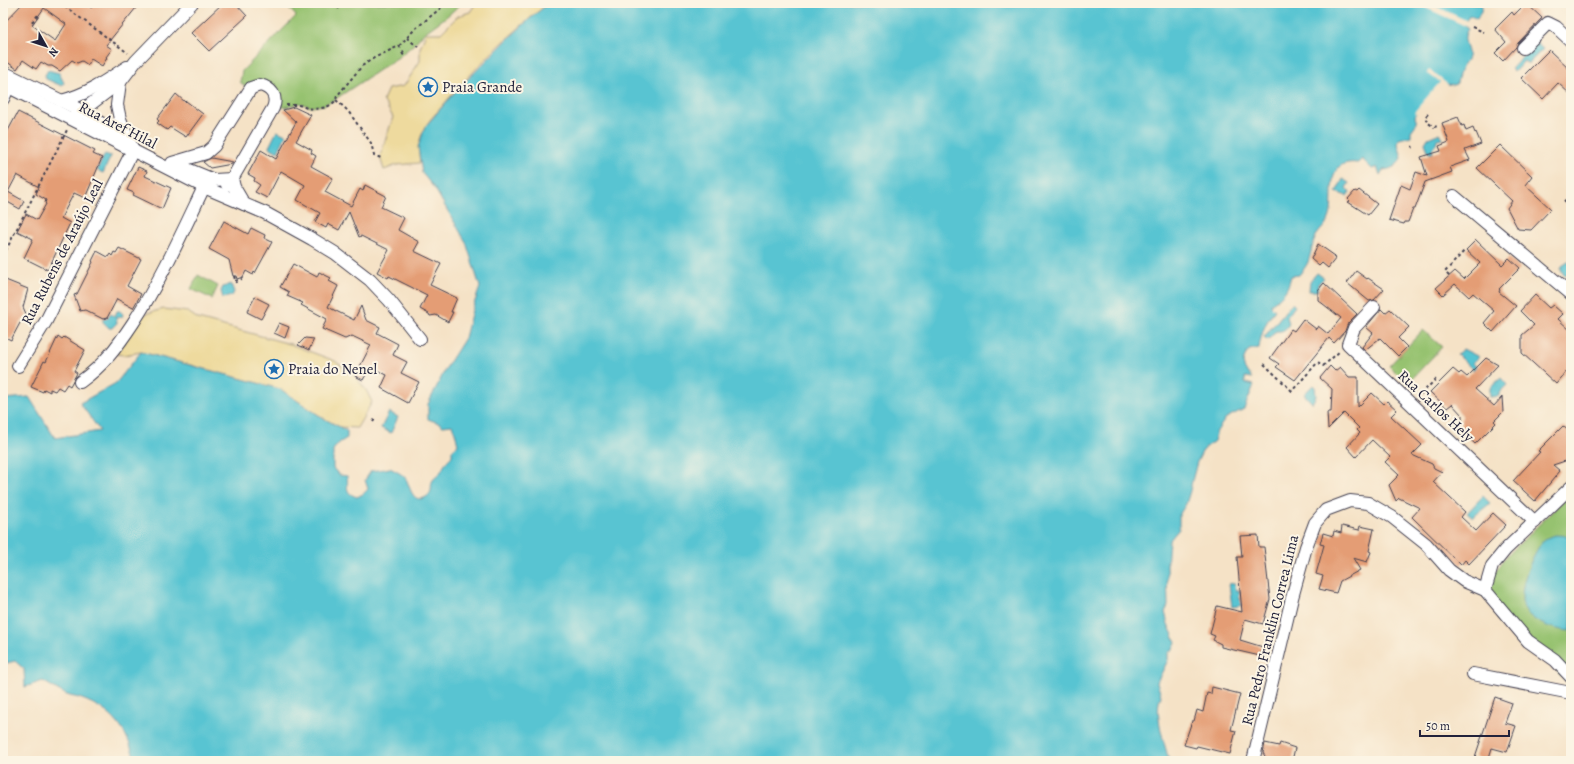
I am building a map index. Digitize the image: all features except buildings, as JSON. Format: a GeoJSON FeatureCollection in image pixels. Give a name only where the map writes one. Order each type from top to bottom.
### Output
{"type":"FeatureCollection","features":[{"type":"Feature","properties":{"kind":"street"},"geometry":{"type":"LineString","coordinates":[[76,115],[120,82],[136,61],[187,4]]}},
{"type":"Feature","properties":{"kind":"street"},"geometry":{"type":"LineString","coordinates":[[1523,48],[1548,23],[1556,27],[1571,41]]}},
{"type":"Feature","properties":{"kind":"street"},"geometry":{"type":"LineString","coordinates":[[61,102],[100,86],[136,61]]}},
{"type":"Feature","properties":{"kind":"street"},"geometry":{"type":"LineString","coordinates":[[3,99],[7,80]]}},
{"type":"Feature","properties":{"kind":"street","name":"Rua Aref Hilal"},"geometry":{"type":"LineString","coordinates":[[7,80],[61,102],[76,115]]}},
{"type":"Feature","properties":{"kind":"street","name":"Rua Aref Hilal"},"geometry":{"type":"LineString","coordinates":[[7,80],[76,115],[204,187],[283,222],[312,239],[341,258],[370,280],[389,300],[420,339]]}},
{"type":"Feature","properties":{"kind":"street"},"geometry":{"type":"LineString","coordinates":[[120,82],[117,105],[120,119],[131,146]]}},
{"type":"Feature","properties":{"kind":"street"},"geometry":{"type":"LineString","coordinates":[[172,163],[195,157],[214,146],[251,88],[260,84],[269,88],[274,95],[275,103],[273,108],[232,179],[219,193]]}},
{"type":"Feature","properties":{"kind":"street","name":"Rua Aref Hilal"},"geometry":{"type":"LineString","coordinates":[[131,146],[214,180],[232,179]]}},
{"type":"Feature","properties":{"kind":"street","name":"Rua Rubens de Araújo Leal"},"geometry":{"type":"LineString","coordinates":[[18,366],[46,321],[131,146]]}},
{"type":"Feature","properties":{"kind":"street"},"geometry":{"type":"LineString","coordinates":[[232,179],[234,187],[244,204]]}},
{"type":"Feature","properties":{"kind":"street"},"geometry":{"type":"LineString","coordinates":[[80,382],[91,375],[113,353],[155,286],[204,187]]}},
{"type":"Feature","properties":{"kind":"street"},"geometry":{"type":"LineString","coordinates":[[1454,196],[1571,294]]}},
{"type":"Feature","properties":{"kind":"street"},"geometry":{"type":"LineString","coordinates":[[1348,344],[1354,328],[1374,307]]}},
{"type":"Feature","properties":{"kind":"street","name":"Rua Carlos Hely"},"geometry":{"type":"LineString","coordinates":[[1348,344],[1535,522]]}},
{"type":"Feature","properties":{"kind":"street"},"geometry":{"type":"LineString","coordinates":[[1571,487],[1505,550],[1492,566],[1485,590],[1528,641],[1555,660],[1571,677]]}},
{"type":"Feature","properties":{"kind":"street","name":"Rua Pedro Franklin Correa Lima"},"geometry":{"type":"LineString","coordinates":[[1253,761],[1292,598],[1306,547],[1315,523],[1326,510],[1350,501],[1368,503],[1392,517],[1426,544],[1449,570],[1464,581],[1485,590]]}},
{"type":"Feature","properties":{"kind":"street"},"geometry":{"type":"LineString","coordinates":[[1473,674],[1571,692]]}},
{"type":"Feature","properties":{"kind":"path"},"geometry":{"type":"LineString","coordinates":[[60,3],[122,48],[136,61]]}},
{"type":"Feature","properties":{"kind":"path"},"geometry":{"type":"LineString","coordinates":[[335,3],[339,9]]}},
{"type":"Feature","properties":{"kind":"path"},"geometry":{"type":"LineString","coordinates":[[283,104],[300,105],[318,109],[331,105],[362,66],[374,58],[399,47],[415,29],[447,3]]}},
{"type":"Feature","properties":{"kind":"path"},"geometry":{"type":"LineString","coordinates":[[32,22],[38,15]]}},
{"type":"Feature","properties":{"kind":"path"},"geometry":{"type":"LineString","coordinates":[[1472,27],[1484,32]]}},
{"type":"Feature","properties":{"kind":"path"},"geometry":{"type":"LineString","coordinates":[[407,38],[418,47]]}},
{"type":"Feature","properties":{"kind":"path"},"geometry":{"type":"LineString","coordinates":[[399,47],[405,54]]}},
{"type":"Feature","properties":{"kind":"path"},"geometry":{"type":"LineString","coordinates":[[399,47],[405,57]]}},
{"type":"Feature","properties":{"kind":"path"},"geometry":{"type":"LineString","coordinates":[[336,100],[348,111],[371,143],[374,155],[381,158]]}},
{"type":"Feature","properties":{"kind":"path"},"geometry":{"type":"LineString","coordinates":[[1428,114],[1425,117],[1428,122],[1434,127],[1438,126]]}},
{"type":"Feature","properties":{"kind":"path"},"geometry":{"type":"LineString","coordinates":[[3,256],[76,115]]}},
{"type":"Feature","properties":{"kind":"path"},"geometry":{"type":"LineString","coordinates":[[1564,200],[1571,207]]}},
{"type":"Feature","properties":{"kind":"path"},"geometry":{"type":"LineString","coordinates":[[1449,276],[1445,272],[1465,250]]}},
{"type":"Feature","properties":{"kind":"path"},"geometry":{"type":"LineString","coordinates":[[234,276],[236,282],[242,279]]}},
{"type":"Feature","properties":{"kind":"path"},"geometry":{"type":"LineString","coordinates":[[1264,364],[1292,391],[1318,362],[1323,366],[1348,344]]}},
{"type":"Feature","properties":{"kind":"path"},"geometry":{"type":"LineString","coordinates":[[1421,394],[1437,378]]}},
{"type":"Feature","properties":{"kind":"green space"},"geometry":{"type":"Polygon","coordinates":[[[293,3],[462,3],[424,33],[400,56],[334,100],[324,105],[311,107],[300,103],[286,107],[279,107],[273,90],[246,87],[240,82],[242,71],[296,16],[289,8],[293,3]]]}},
{"type":"Feature","properties":{"kind":"green space"},"geometry":{"type":"Polygon","coordinates":[[[198,275],[218,286],[212,299],[191,289],[198,275]]]}},
{"type":"Feature","properties":{"kind":"green space"},"geometry":{"type":"Polygon","coordinates":[[[1423,330],[1442,347],[1407,384],[1389,366],[1423,330]]]}},
{"type":"Feature","properties":{"kind":"green space"},"geometry":{"type":"Polygon","coordinates":[[[1571,493],[1571,687],[1551,664],[1518,640],[1498,620],[1490,602],[1490,589],[1493,574],[1505,558],[1571,493]]]}},
{"type":"Feature","properties":{"kind":"sand","name":"Praia Grande"},"geometry":{"type":"Polygon","coordinates":[[[476,3],[549,3],[494,51],[468,77],[431,119],[423,132],[420,141],[420,163],[397,165],[384,170],[380,157],[393,117],[383,100],[388,89],[404,86],[420,61],[420,48],[426,33],[441,33],[458,16],[470,12],[476,3]]]}},
{"type":"Feature","properties":{"kind":"sand","name":"Praia do Nenel"},"geometry":{"type":"Polygon","coordinates":[[[164,309],[188,312],[198,319],[290,344],[335,361],[355,376],[366,390],[372,402],[357,428],[340,427],[323,418],[280,389],[141,352],[124,355],[116,354],[144,314],[164,309]]]}},
{"type":"Feature","properties":{"kind":"water"},"geometry":{"type":"Polygon","coordinates":[[[549,3],[1482,3],[1481,11],[1477,19],[1469,15],[1466,21],[1466,27],[1468,29],[1465,40],[1468,50],[1468,57],[1460,72],[1457,83],[1454,85],[1447,84],[1416,113],[1415,117],[1417,123],[1411,131],[1411,136],[1399,139],[1398,144],[1402,158],[1398,163],[1392,168],[1383,170],[1380,175],[1377,167],[1372,169],[1362,159],[1358,163],[1346,163],[1339,167],[1333,182],[1329,219],[1313,242],[1307,264],[1299,275],[1291,276],[1284,292],[1272,304],[1271,306],[1275,310],[1264,328],[1259,348],[1249,350],[1245,356],[1243,363],[1245,370],[1252,378],[1245,377],[1245,383],[1254,385],[1244,409],[1226,418],[1217,431],[1214,441],[1203,450],[1197,462],[1186,504],[1179,515],[1179,529],[1169,541],[1167,566],[1168,606],[1165,612],[1168,624],[1176,642],[1173,649],[1168,653],[1168,660],[1157,682],[1161,696],[1158,711],[1159,719],[1169,761],[135,761],[128,740],[123,731],[117,722],[102,709],[82,699],[67,695],[43,681],[25,687],[24,669],[15,661],[3,664],[3,399],[29,397],[55,438],[100,431],[80,403],[116,383],[141,352],[280,389],[323,418],[347,431],[347,438],[339,443],[333,450],[333,468],[339,475],[347,476],[348,491],[357,497],[368,489],[365,480],[371,471],[390,468],[405,477],[412,493],[417,498],[424,498],[431,492],[433,480],[452,456],[452,450],[458,445],[452,425],[443,426],[428,419],[428,404],[446,368],[465,338],[480,287],[466,242],[435,189],[422,173],[418,147],[425,127],[454,93],[507,40],[549,3]]]}},
{"type":"Feature","properties":{"kind":"water"},"geometry":{"type":"Polygon","coordinates":[[[1536,43],[1543,49],[1528,64],[1524,61],[1514,72],[1511,69],[1536,43]]]}},
{"type":"Feature","properties":{"kind":"water"},"geometry":{"type":"Polygon","coordinates":[[[48,70],[59,73],[64,83],[62,86],[46,79],[45,75],[48,70]]]}},
{"type":"Feature","properties":{"kind":"water"},"geometry":{"type":"Polygon","coordinates":[[[277,131],[286,135],[278,152],[269,147],[277,131]]]}},
{"type":"Feature","properties":{"kind":"water"},"geometry":{"type":"Polygon","coordinates":[[[1440,133],[1442,138],[1437,139],[1436,144],[1432,149],[1433,153],[1429,153],[1425,143],[1428,138],[1440,133]]]}},
{"type":"Feature","properties":{"kind":"water"},"geometry":{"type":"Polygon","coordinates":[[[105,154],[111,156],[103,173],[97,170],[105,154]]]}},
{"type":"Feature","properties":{"kind":"water"},"geometry":{"type":"Polygon","coordinates":[[[1343,179],[1349,183],[1346,188],[1350,192],[1347,196],[1336,192],[1343,179]]]}},
{"type":"Feature","properties":{"kind":"water"},"geometry":{"type":"Polygon","coordinates":[[[1568,262],[1571,263],[1571,277],[1564,275],[1561,270],[1562,266],[1568,262]]]}},
{"type":"Feature","properties":{"kind":"water"},"geometry":{"type":"Polygon","coordinates":[[[1317,273],[1324,278],[1318,284],[1317,291],[1309,291],[1310,281],[1317,273]]]}},
{"type":"Feature","properties":{"kind":"water"},"geometry":{"type":"Polygon","coordinates":[[[231,284],[234,292],[232,296],[223,298],[221,291],[223,287],[231,284]]]}},
{"type":"Feature","properties":{"kind":"water"},"geometry":{"type":"Polygon","coordinates":[[[1292,303],[1295,306],[1287,317],[1289,323],[1287,327],[1284,330],[1276,331],[1268,340],[1264,337],[1292,303]]]}},
{"type":"Feature","properties":{"kind":"water"},"geometry":{"type":"Polygon","coordinates":[[[117,311],[120,311],[123,314],[122,317],[116,318],[117,323],[112,328],[109,328],[103,322],[103,319],[107,318],[110,314],[115,316],[117,311]]]}},
{"type":"Feature","properties":{"kind":"water"},"geometry":{"type":"Polygon","coordinates":[[[1463,349],[1479,357],[1472,363],[1476,366],[1473,370],[1457,354],[1463,349]]]}},
{"type":"Feature","properties":{"kind":"water"},"geometry":{"type":"Polygon","coordinates":[[[1501,378],[1507,385],[1499,393],[1499,396],[1490,397],[1490,388],[1501,378]]]}},
{"type":"Feature","properties":{"kind":"water"},"geometry":{"type":"Polygon","coordinates":[[[1313,385],[1315,387],[1316,396],[1312,403],[1304,394],[1313,385]]]}},
{"type":"Feature","properties":{"kind":"water"},"geometry":{"type":"Polygon","coordinates":[[[389,412],[398,417],[391,433],[381,428],[389,412]]]}},
{"type":"Feature","properties":{"kind":"water"},"geometry":{"type":"Polygon","coordinates":[[[1483,496],[1490,503],[1473,518],[1467,513],[1483,496]]]}},
{"type":"Feature","properties":{"kind":"water"},"geometry":{"type":"Polygon","coordinates":[[[1556,535],[1571,536],[1571,631],[1542,624],[1532,618],[1524,607],[1522,598],[1529,565],[1534,555],[1544,540],[1548,537],[1556,535]]]}},
{"type":"Feature","properties":{"kind":"water"},"geometry":{"type":"Polygon","coordinates":[[[1235,583],[1236,590],[1239,590],[1240,600],[1248,599],[1249,604],[1232,607],[1229,584],[1235,583]]]}},
{"type":"Feature","properties":{"kind":"pier"},"geometry":{"type":"Polygon","coordinates":[[[1415,3],[1428,3],[1468,21],[1468,26],[1470,28],[1415,3]]]}},
{"type":"Feature","properties":{"kind":"pier"},"geometry":{"type":"Polygon","coordinates":[[[1429,70],[1450,86],[1448,86],[1418,115],[1414,112],[1440,82],[1427,73],[1429,70]]]}},
{"type":"Feature","properties":{"kind":"place","name":"Praia Grande"},"geometry":{"type":"Point","coordinates":[428,87]}},
{"type":"Feature","properties":{"kind":"place","name":"Praia do Nenel"},"geometry":{"type":"Point","coordinates":[274,369]}}]}
